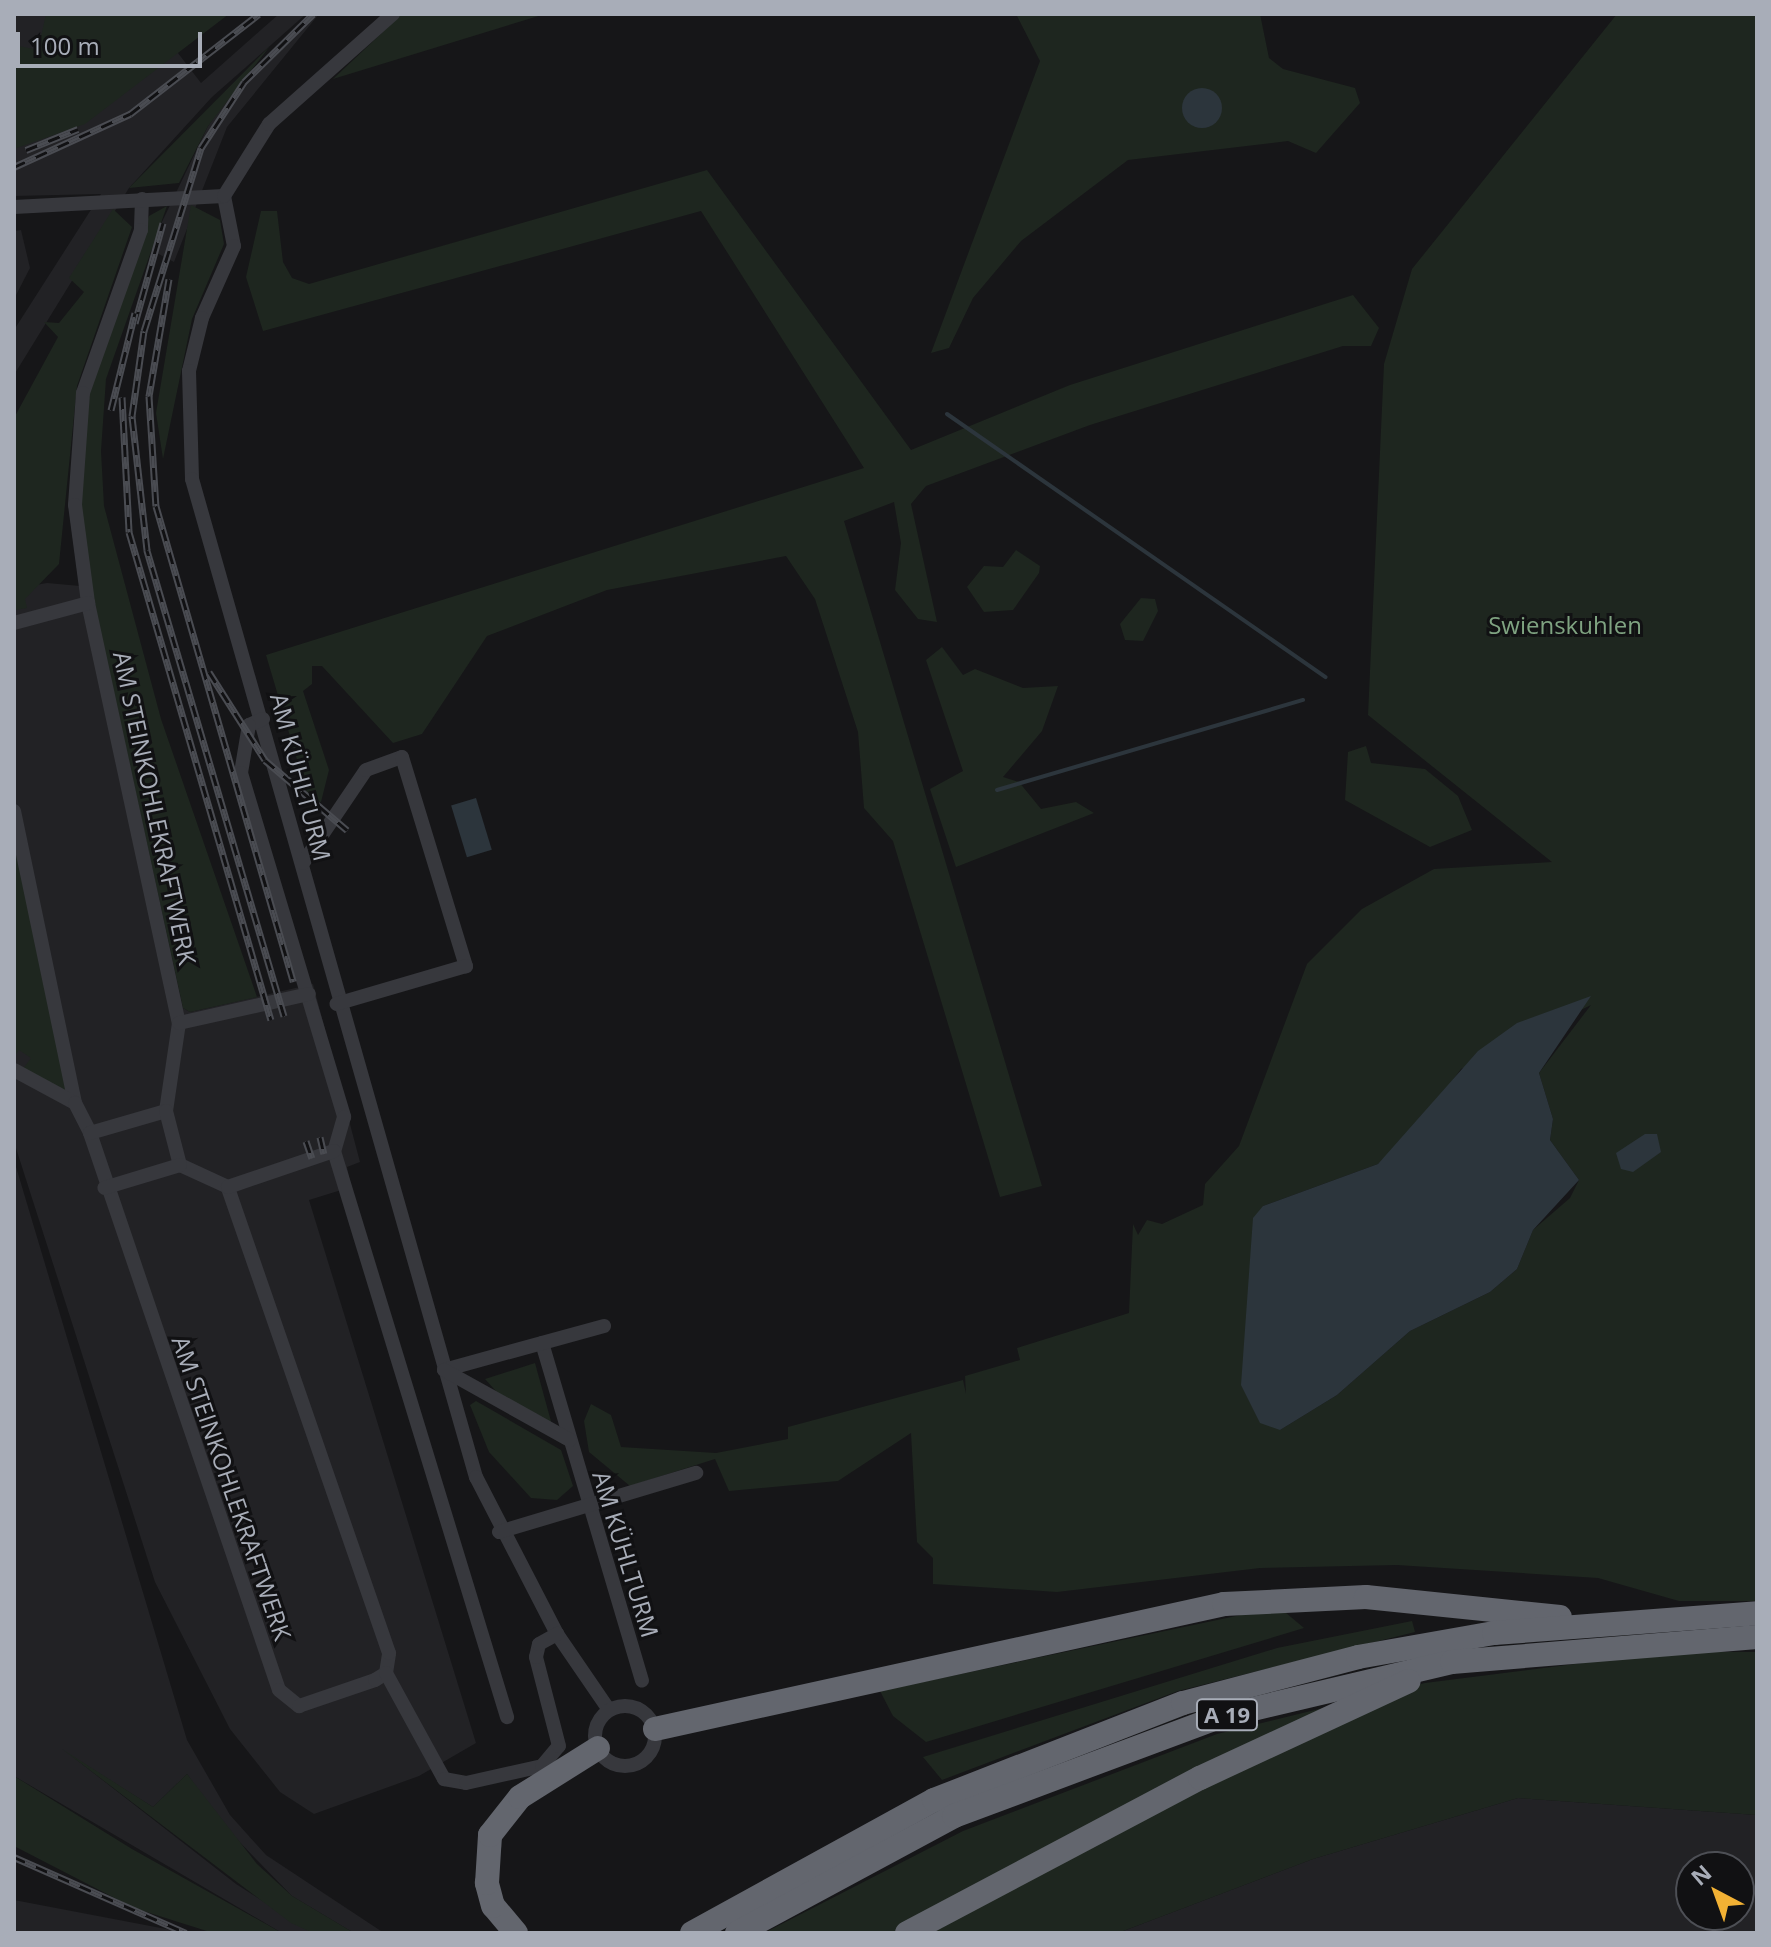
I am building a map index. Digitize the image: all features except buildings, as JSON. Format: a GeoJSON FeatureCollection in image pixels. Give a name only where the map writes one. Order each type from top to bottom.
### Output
{"type":"FeatureCollection","features":[{"type":"Feature","properties":{"kind":"highway"},"geometry":{"type":"LineString","coordinates":[[655,1729],[1152,1617],[1265,1599],[1451,1602],[1586,1621]]}},
{"type":"Feature","properties":{"kind":"highway","name":"A 19"},"geometry":{"type":"LineString","coordinates":[[692,1933],[934,1800],[1109,1728],[1358,1657],[1586,1621],[1757,1613]]}},
{"type":"Feature","properties":{"kind":"highway","name":"A 19"},"geometry":{"type":"LineString","coordinates":[[737,1933],[892,1846],[1081,1764],[1219,1717],[1452,1662],[1757,1637]]}},
{"type":"Feature","properties":{"kind":"highway"},"geometry":{"type":"LineString","coordinates":[[907,1933],[1213,1772],[1452,1662]]}},
{"type":"Feature","properties":{"kind":"highway"},"geometry":{"type":"LineString","coordinates":[[516,1933],[493,1906],[487,1883],[490,1835],[520,1797],[598,1748]]}},
{"type":"Feature","properties":{"kind":"street"},"geometry":{"type":"LineString","coordinates":[[14,207],[224,196],[269,124],[393,14]]}},
{"type":"Feature","properties":{"kind":"street","name":"AM KÜHLTURM"},"geometry":{"type":"LineString","coordinates":[[224,196],[234,246],[195,343],[187,449],[303,863],[336,1004],[444,1370],[499,1532],[557,1634],[609,1710]]}},
{"type":"Feature","properties":{"kind":"street","name":"AM STEINKOHLEKRAFTWERK"},"geometry":{"type":"LineString","coordinates":[[142,199],[141,230],[83,393],[76,445],[88,603],[179,1023],[166,1111],[180,1165]]}},
{"type":"Feature","properties":{"kind":"street"},"geometry":{"type":"LineString","coordinates":[[14,623],[88,603]]}},
{"type":"Feature","properties":{"kind":"street"},"geometry":{"type":"LineString","coordinates":[[263,719],[249,725],[241,773],[344,1117],[334,1151],[507,1717]]}},
{"type":"Feature","properties":{"kind":"street"},"geometry":{"type":"LineString","coordinates":[[303,863],[366,770],[402,757],[466,966],[336,1004]]}},
{"type":"Feature","properties":{"kind":"street","name":"AM STEINKOHLEKRAFTWERK"},"geometry":{"type":"LineString","coordinates":[[14,811],[75,1103],[90,1133],[104,1188],[279,1690],[299,1706],[386,1673]]}},
{"type":"Feature","properties":{"kind":"street"},"geometry":{"type":"LineString","coordinates":[[179,1023],[309,994]]}},
{"type":"Feature","properties":{"kind":"street"},"geometry":{"type":"LineString","coordinates":[[14,1070],[75,1103]]}},
{"type":"Feature","properties":{"kind":"street"},"geometry":{"type":"LineString","coordinates":[[90,1133],[166,1111]]}},
{"type":"Feature","properties":{"kind":"street"},"geometry":{"type":"LineString","coordinates":[[104,1188],[180,1165],[228,1187],[334,1151]]}},
{"type":"Feature","properties":{"kind":"street"},"geometry":{"type":"LineString","coordinates":[[228,1187],[389,1653],[386,1673],[444,1779],[466,1783],[542,1766],[559,1746],[536,1657],[539,1644],[557,1634]]}},
{"type":"Feature","properties":{"kind":"street"},"geometry":{"type":"LineString","coordinates":[[444,1370],[604,1326]]}},
{"type":"Feature","properties":{"kind":"street","name":"AM KÜHLTURM"},"geometry":{"type":"LineString","coordinates":[[542,1343],[587,1506],[642,1680]]}},
{"type":"Feature","properties":{"kind":"street"},"geometry":{"type":"LineString","coordinates":[[444,1370],[570,1440]]}},
{"type":"Feature","properties":{"kind":"street"},"geometry":{"type":"LineString","coordinates":[[499,1532],[696,1473]]}},
{"type":"Feature","properties":{"kind":"street"},"geometry":{"type":"LineString","coordinates":[[637,1708],[655,1729],[652,1749],[637,1763],[619,1765],[598,1748],[595,1731],[609,1710],[637,1708]]}},
{"type":"Feature","properties":{"kind":"shaded area"},"geometry":{"type":"Polygon","coordinates":[[[14,14],[148,14],[201,83],[279,14],[306,14],[212,97],[129,188],[14,375],[14,330],[101,194],[14,196],[14,14]]]}},
{"type":"Feature","properties":{"kind":"shaded area"},"geometry":{"type":"Polygon","coordinates":[[[310,14],[319,14],[227,127],[174,262],[149,249],[208,126],[238,84],[310,14]]]}},
{"type":"Feature","properties":{"kind":"shaded area"},"geometry":{"type":"Polygon","coordinates":[[[1202,88],[1216,94],[1222,108],[1216,122],[1202,128],[1188,122],[1182,108],[1188,94],[1202,88]]]}},
{"type":"Feature","properties":{"kind":"shaded area"},"geometry":{"type":"Polygon","coordinates":[[[21,230],[30,268],[14,299],[14,231],[21,230]]]}},
{"type":"Feature","properties":{"kind":"shaded area"},"geometry":{"type":"Polygon","coordinates":[[[47,583],[91,587],[183,1008],[190,1012],[313,984],[360,1162],[347,1167],[351,1187],[309,1200],[476,1743],[419,1776],[314,1814],[280,1792],[230,1729],[155,1582],[14,1142],[14,589],[47,583]]]}},
{"type":"Feature","properties":{"kind":"shaded area"},"geometry":{"type":"Polygon","coordinates":[[[476,798],[492,850],[467,857],[451,806],[476,798]]]}},
{"type":"Feature","properties":{"kind":"shaded area"},"geometry":{"type":"Polygon","coordinates":[[[1591,996],[1539,1073],[1553,1119],[1550,1140],[1579,1180],[1533,1230],[1517,1269],[1490,1292],[1410,1331],[1337,1395],[1280,1430],[1260,1423],[1241,1385],[1253,1218],[1263,1206],[1378,1164],[1478,1051],[1517,1023],[1591,996]]]}},
{"type":"Feature","properties":{"kind":"shaded area"},"geometry":{"type":"Polygon","coordinates":[[[1645,1134],[1657,1134],[1661,1152],[1633,1172],[1621,1169],[1616,1153],[1645,1134]]]}},
{"type":"Feature","properties":{"kind":"shaded area"},"geometry":{"type":"Polygon","coordinates":[[[14,1160],[187,1740],[230,1815],[266,1855],[384,1933],[354,1933],[292,1896],[221,1823],[187,1774],[153,1807],[73,1757],[236,1884],[313,1933],[282,1933],[14,1776],[14,1160]]]}},
{"type":"Feature","properties":{"kind":"shaded area"},"geometry":{"type":"Polygon","coordinates":[[[1518,1798],[1757,1815],[1757,1933],[1118,1933],[1313,1859],[1518,1798]]]}},
{"type":"Feature","properties":{"kind":"shaded area"},"geometry":{"type":"Polygon","coordinates":[[[14,1900],[187,1933],[14,1933],[14,1900]]]}},
{"type":"Feature","properties":{"kind":"green space"},"geometry":{"type":"Polygon","coordinates":[[[46,14],[229,14],[85,124],[14,149],[14,45],[38,50],[46,14]]]}},
{"type":"Feature","properties":{"kind":"green space"},"geometry":{"type":"Polygon","coordinates":[[[402,14],[545,14],[333,79],[402,14]]]}},
{"type":"Feature","properties":{"kind":"green space"},"geometry":{"type":"Polygon","coordinates":[[[1016,14],[1260,14],[1269,58],[1283,69],[1355,88],[1360,103],[1316,153],[1288,141],[1128,160],[1021,241],[973,298],[949,348],[931,353],[1040,61],[1016,14]]]}},
{"type":"Feature","properties":{"kind":"green space","name":"Swienskuhlen"},"geometry":{"type":"Polygon","coordinates":[[[1617,14],[1757,14],[1757,1601],[1679,1601],[1598,1578],[1397,1565],[1260,1568],[1057,1592],[933,1584],[933,1558],[917,1542],[911,1433],[838,1481],[729,1491],[715,1459],[630,1486],[589,1452],[584,1421],[591,1404],[611,1415],[621,1447],[716,1453],[788,1439],[788,1427],[963,1380],[966,1394],[965,1376],[1020,1360],[1017,1348],[1129,1313],[1133,1224],[1138,1235],[1147,1220],[1162,1224],[1203,1205],[1205,1184],[1239,1146],[1307,964],[1362,909],[1434,869],[1552,862],[1368,715],[1384,364],[1412,269],[1617,14]],[[1591,1005],[1461,1069],[1412,1135],[1378,1164],[1263,1206],[1280,1430],[1337,1395],[1410,1331],[1490,1292],[1517,1269],[1533,1230],[1570,1198],[1579,1180],[1550,1140],[1553,1119],[1539,1073],[1591,1005]]]}},
{"type":"Feature","properties":{"kind":"green space"},"geometry":{"type":"Polygon","coordinates":[[[270,46],[208,126],[179,183],[129,188],[270,46]]]}},
{"type":"Feature","properties":{"kind":"green space"},"geometry":{"type":"Polygon","coordinates":[[[707,170],[911,450],[1070,385],[1353,295],[1379,328],[1371,346],[1343,346],[1090,425],[926,486],[911,504],[937,622],[918,619],[895,590],[901,543],[894,502],[844,521],[1042,1186],[1000,1197],[893,841],[864,808],[858,732],[815,599],[786,556],[607,590],[487,636],[422,734],[393,743],[322,666],[312,666],[312,684],[303,691],[329,770],[321,802],[309,800],[266,655],[864,468],[701,211],[263,331],[246,277],[261,211],[277,211],[283,262],[292,278],[309,284],[707,170]]]}},
{"type":"Feature","properties":{"kind":"green space"},"geometry":{"type":"Polygon","coordinates":[[[191,205],[220,220],[224,244],[192,319],[163,459],[156,413],[191,205]]]}},
{"type":"Feature","properties":{"kind":"green space"},"geometry":{"type":"Polygon","coordinates":[[[167,206],[106,379],[101,451],[104,506],[161,719],[257,997],[190,1012],[183,1008],[86,567],[79,486],[91,381],[149,216],[167,206]]]}},
{"type":"Feature","properties":{"kind":"green space"},"geometry":{"type":"Polygon","coordinates":[[[113,209],[132,227],[77,386],[59,564],[25,599],[27,608],[15,610],[14,418],[58,337],[44,322],[59,323],[84,292],[69,278],[113,209]]]}},
{"type":"Feature","properties":{"kind":"green space"},"geometry":{"type":"Polygon","coordinates":[[[1016,550],[1040,566],[1039,573],[1013,610],[984,612],[967,587],[984,566],[1003,567],[1016,550]]]}},
{"type":"Feature","properties":{"kind":"green space"},"geometry":{"type":"Polygon","coordinates":[[[1141,598],[1155,599],[1158,611],[1143,641],[1125,640],[1120,624],[1141,598]]]}},
{"type":"Feature","properties":{"kind":"green space"},"geometry":{"type":"Polygon","coordinates":[[[942,647],[963,675],[975,669],[1023,688],[1058,686],[1042,731],[1003,777],[1019,782],[1041,809],[1076,802],[1094,813],[956,867],[930,789],[963,771],[926,660],[942,647]]]}},
{"type":"Feature","properties":{"kind":"green space"},"geometry":{"type":"Polygon","coordinates":[[[1366,746],[1371,763],[1425,769],[1458,796],[1472,830],[1430,847],[1345,800],[1348,752],[1366,746]]]}},
{"type":"Feature","properties":{"kind":"green space"},"geometry":{"type":"Polygon","coordinates":[[[14,833],[68,1086],[64,1091],[22,1070],[31,1058],[19,1050],[14,1057],[14,833]]]}},
{"type":"Feature","properties":{"kind":"green space"},"geometry":{"type":"Polygon","coordinates":[[[535,1363],[552,1425],[512,1409],[485,1379],[535,1363]]]}},
{"type":"Feature","properties":{"kind":"green space"},"geometry":{"type":"Polygon","coordinates":[[[476,1401],[561,1450],[573,1486],[557,1500],[531,1498],[489,1452],[470,1405],[476,1401]]]}},
{"type":"Feature","properties":{"kind":"green space"},"geometry":{"type":"Polygon","coordinates":[[[1279,1607],[1304,1628],[926,1742],[893,1716],[880,1691],[1279,1607]]]}},
{"type":"Feature","properties":{"kind":"green space"},"geometry":{"type":"Polygon","coordinates":[[[1412,1621],[1415,1632],[1178,1691],[942,1780],[923,1757],[1277,1648],[1412,1621]]]}},
{"type":"Feature","properties":{"kind":"green space"},"geometry":{"type":"Polygon","coordinates":[[[1669,1652],[1757,1652],[1757,1815],[1518,1798],[1313,1859],[1118,1933],[764,1933],[963,1831],[1217,1734],[1425,1683],[1669,1652]]]}},
{"type":"Feature","properties":{"kind":"green space"},"geometry":{"type":"Polygon","coordinates":[[[62,1749],[153,1807],[187,1774],[257,1864],[292,1896],[354,1933],[313,1933],[291,1923],[62,1749]]]}},
{"type":"Feature","properties":{"kind":"green space"},"geometry":{"type":"Polygon","coordinates":[[[14,1776],[132,1849],[282,1933],[213,1933],[134,1908],[14,1846],[14,1776]]]}},
{"type":"Feature","properties":{"kind":"waterway"},"geometry":{"type":"LineString","coordinates":[[947,414],[1326,677]]}},
{"type":"Feature","properties":{"kind":"waterway"},"geometry":{"type":"LineString","coordinates":[[997,790],[1303,700]]}},
{"type":"Feature","properties":{"kind":"railway"},"geometry":{"type":"LineString","coordinates":[[14,167],[130,114],[259,14]]}},
{"type":"Feature","properties":{"kind":"railway"},"geometry":{"type":"LineString","coordinates":[[284,1016],[147,550],[132,416],[144,331],[201,148],[244,82],[313,14]]}},
{"type":"Feature","properties":{"kind":"railway"},"geometry":{"type":"LineString","coordinates":[[26,150],[78,129]]}},
{"type":"Feature","properties":{"kind":"railway"},"geometry":{"type":"LineString","coordinates":[[135,323],[163,223]]}},
{"type":"Feature","properties":{"kind":"railway"},"geometry":{"type":"LineString","coordinates":[[169,279],[149,396],[156,506],[293,982]]}},
{"type":"Feature","properties":{"kind":"railway"},"geometry":{"type":"LineString","coordinates":[[111,410],[135,313]]}},
{"type":"Feature","properties":{"kind":"railway"},"geometry":{"type":"LineString","coordinates":[[122,397],[129,532],[271,1020]]}},
{"type":"Feature","properties":{"kind":"railway"},"geometry":{"type":"LineString","coordinates":[[209,672],[265,760],[347,830]]}},
{"type":"Feature","properties":{"kind":"railway"},"geometry":{"type":"LineString","coordinates":[[320,1137],[324,1154]]}},
{"type":"Feature","properties":{"kind":"railway"},"geometry":{"type":"LineString","coordinates":[[306,1141],[312,1158]]}},
{"type":"Feature","properties":{"kind":"railway"},"geometry":{"type":"LineString","coordinates":[[14,1857],[186,1933]]}}]}
